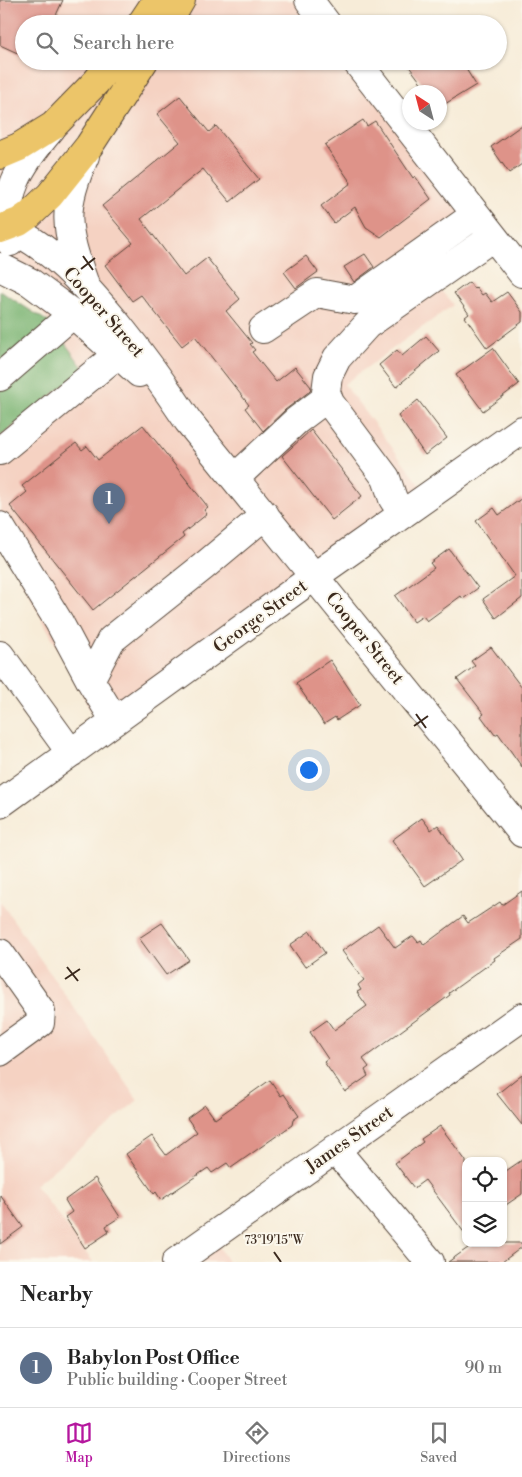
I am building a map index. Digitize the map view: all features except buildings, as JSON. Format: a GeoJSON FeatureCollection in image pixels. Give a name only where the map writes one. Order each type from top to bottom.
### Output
{"type":"FeatureCollection","features":[{"type":"Feature","properties":{"kind":"main road"},"geometry":{"type":"LineString","coordinates":[[147,15],[157,0]]}},
{"type":"Feature","properties":{"kind":"main road"},"geometry":{"type":"LineString","coordinates":[[172,15],[181,0]]}},
{"type":"Feature","properties":{"kind":"main road"},"geometry":{"type":"LineString","coordinates":[[0,155],[19,147],[53,126],[105,70]]}},
{"type":"Feature","properties":{"kind":"main road"},"geometry":{"type":"LineString","coordinates":[[2,226],[19,222],[39,207],[89,146],[138,70]]}},
{"type":"Feature","properties":{"kind":"street"},"geometry":{"type":"LineString","coordinates":[[309,0],[320,15]]}},
{"type":"Feature","properties":{"kind":"street"},"geometry":{"type":"LineString","coordinates":[[363,70],[522,273]]}},
{"type":"Feature","properties":{"kind":"street"},"geometry":{"type":"LineString","coordinates":[[30,282],[15,256],[2,226],[14,180],[28,156],[53,126]]}},
{"type":"Feature","properties":{"kind":"street"},"geometry":{"type":"LineString","coordinates":[[86,286],[71,242],[68,205],[76,176],[89,146]]}},
{"type":"Feature","properties":{"kind":"street"},"geometry":{"type":"LineString","coordinates":[[263,329],[318,293],[355,300],[475,215]]}},
{"type":"Feature","properties":{"kind":"street","name":"Cooper Street"},"geometry":{"type":"LineString","coordinates":[[2,226],[41,247],[86,286],[150,365],[188,421],[522,833]]}},
{"type":"Feature","properties":{"kind":"street"},"geometry":{"type":"LineString","coordinates":[[403,514],[393,499],[386,478],[330,403],[326,392],[328,376],[337,358],[367,325],[493,237]]}},
{"type":"Feature","properties":{"kind":"street","name":"Cooper Street"},"geometry":{"type":"LineString","coordinates":[[0,267],[30,282],[73,314],[188,421]]}},
{"type":"Feature","properties":{"kind":"street"},"geometry":{"type":"LineString","coordinates":[[0,376],[73,314]]}},
{"type":"Feature","properties":{"kind":"street"},"geometry":{"type":"LineString","coordinates":[[0,451],[118,354]]}},
{"type":"Feature","properties":{"kind":"street"},"geometry":{"type":"LineString","coordinates":[[235,478],[296,421],[328,396]]}},
{"type":"Feature","properties":{"kind":"street","name":"George Street"},"geometry":{"type":"LineString","coordinates":[[0,804],[315,576],[522,430]]}},
{"type":"Feature","properties":{"kind":"street"},"geometry":{"type":"LineString","coordinates":[[90,680],[110,640],[265,515]]}},
{"type":"Feature","properties":{"kind":"street"},"geometry":{"type":"LineString","coordinates":[[0,526],[59,622],[90,680],[115,721]]}},
{"type":"Feature","properties":{"kind":"street"},"geometry":{"type":"LineString","coordinates":[[0,655],[71,753]]}},
{"type":"Feature","properties":{"kind":"street"},"geometry":{"type":"LineString","coordinates":[[0,953],[41,1011],[40,1023],[1,1048]]}},
{"type":"Feature","properties":{"kind":"street","name":"James Street"},"geometry":{"type":"LineString","coordinates":[[176,1262],[522,1017]]}},
{"type":"Feature","properties":{"kind":"street"},"geometry":{"type":"LineString","coordinates":[[336,1149],[430,1262]]}},
{"type":"Feature","properties":{"kind":"shaded area"},"geometry":{"type":"Polygon","coordinates":[[[0,0],[296,0],[308,15],[15,15],[15,70],[352,70],[493,248],[439,288],[453,305],[344,384],[425,491],[106,738],[0,541],[0,437],[84,369],[0,255],[0,0]]]}},
{"type":"Feature","properties":{"kind":"shaded area"},"geometry":{"type":"Polygon","coordinates":[[[0,901],[138,1100],[35,1185],[93,1262],[0,1262],[0,901]]]}},
{"type":"Feature","properties":{"kind":"shaded area"},"geometry":{"type":"Polygon","coordinates":[[[212,1235],[228,1262],[181,1262],[212,1235]]]}},
{"type":"Feature","properties":{"kind":"green space"},"geometry":{"type":"Polygon","coordinates":[[[0,291],[50,323],[84,369],[0,437],[0,291]]]}},
{"type":"Feature","properties":{"kind":"place","name":"Babylon Post Office"},"geometry":{"type":"Point","coordinates":[109,524]}}]}
